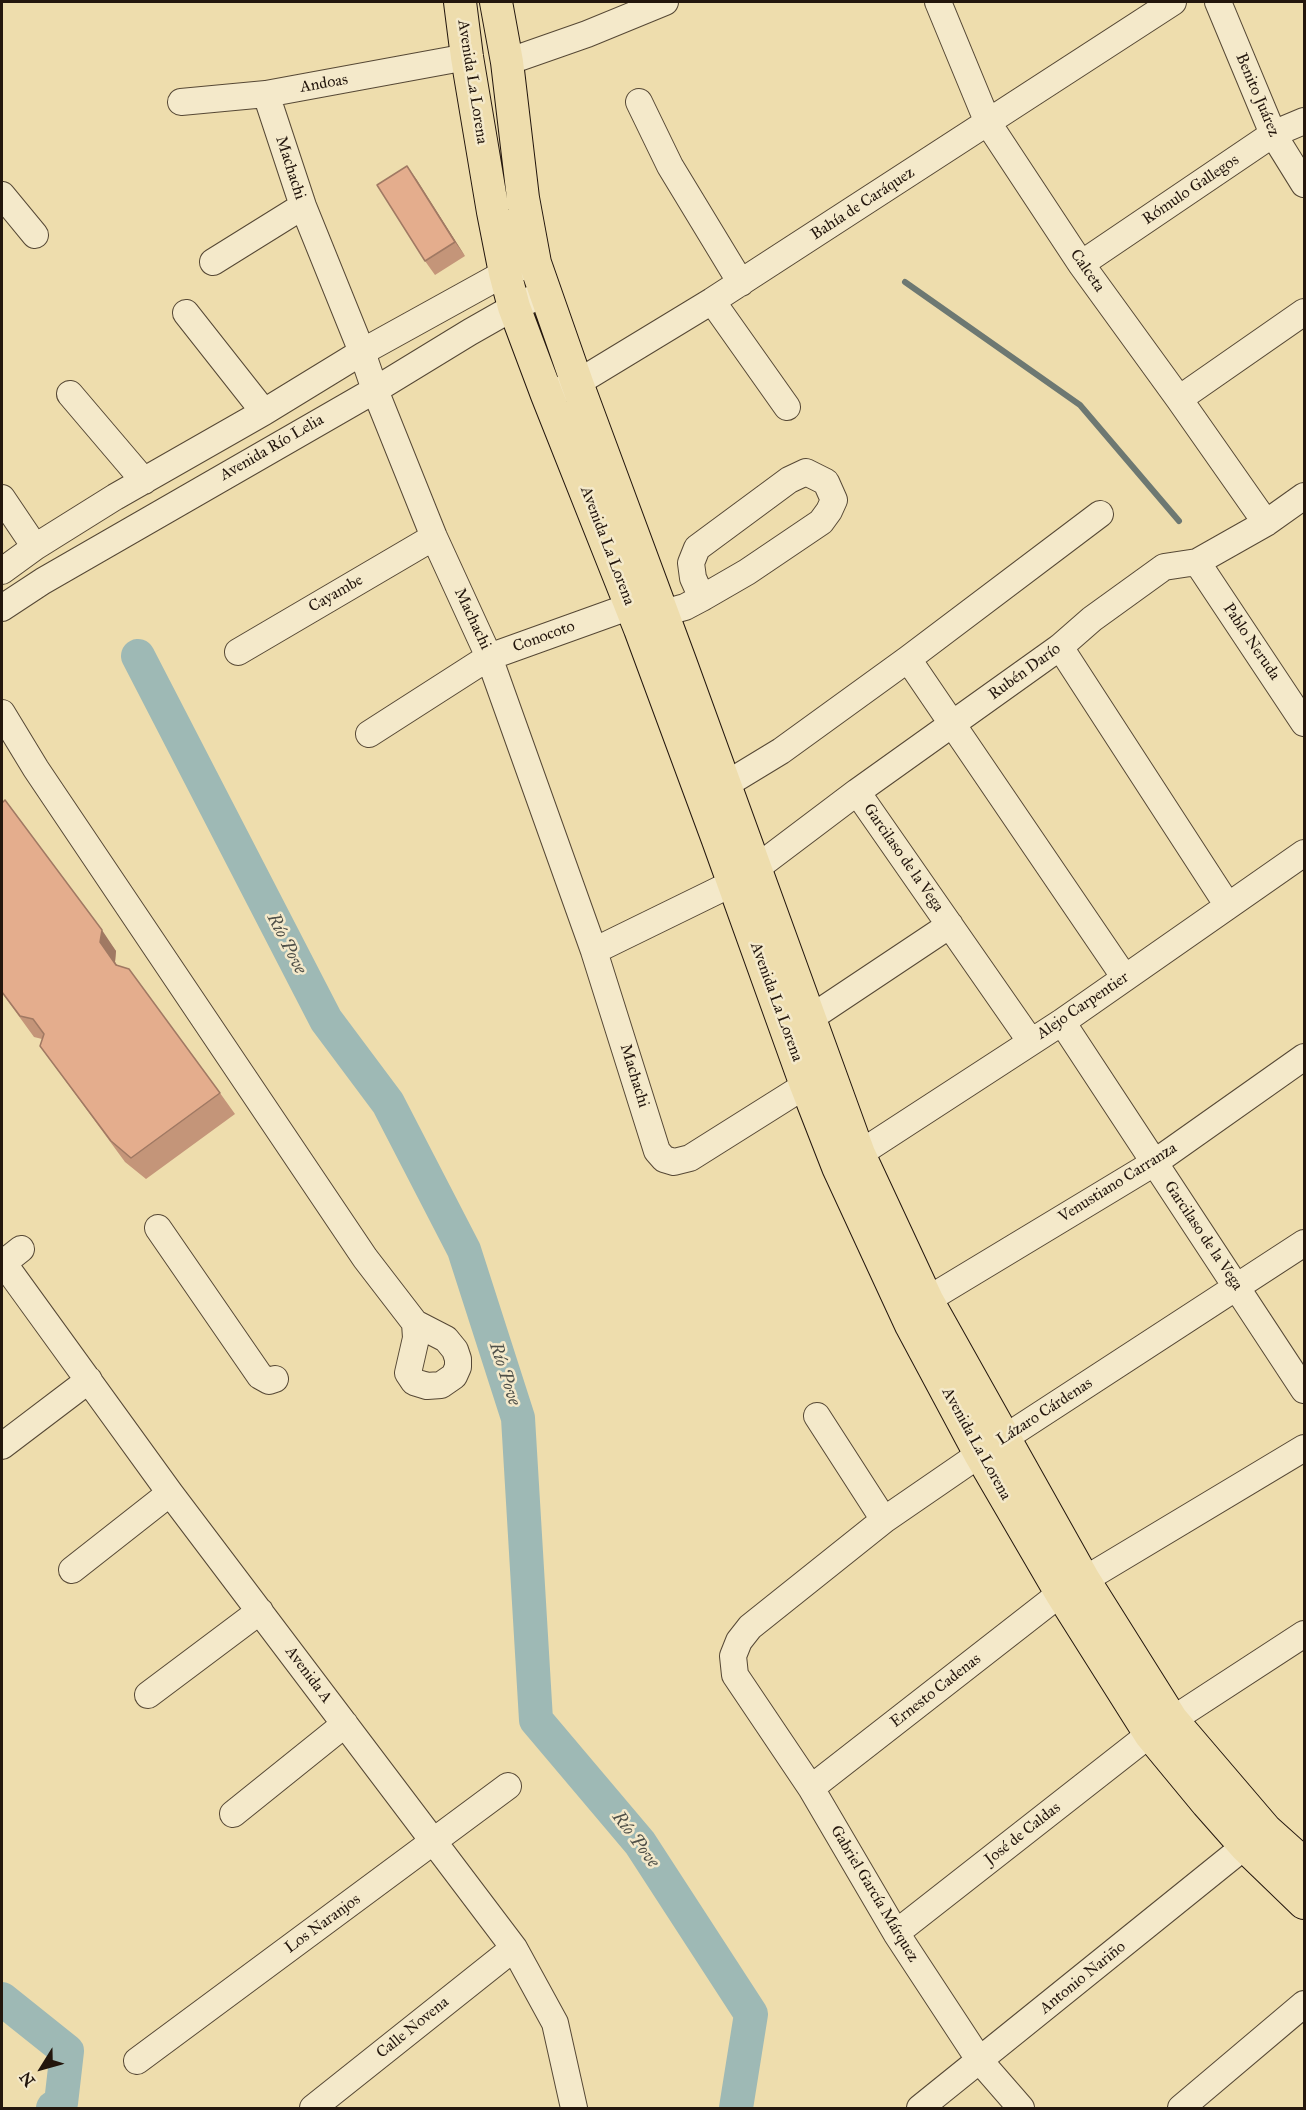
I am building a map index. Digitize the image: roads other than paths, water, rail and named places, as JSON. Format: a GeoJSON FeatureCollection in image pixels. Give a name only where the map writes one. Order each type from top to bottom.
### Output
{"type":"FeatureCollection","features":[{"type":"Feature","properties":{"kind":"main road","name":"Avenida La Lorena"},"geometry":{"type":"LineString","coordinates":[[460,2],[467,57],[505,273],[514,307],[631,606],[744,876],[809,1019],[859,1154],[992,1447]]}},
{"type":"Feature","properties":{"kind":"main road","name":"Avenida La Lorena"},"geometry":{"type":"LineString","coordinates":[[496,2],[507,62],[523,198],[535,263],[725,785],[744,876],[806,1085],[838,1167],[911,1325],[992,1447],[1072,1587],[1161,1727],[1206,1803],[1245,1846],[1305,1903]]}},
{"type":"Feature","properties":{"kind":"main road","name":"Avenida La Lorena"},"geometry":{"type":"LineString","coordinates":[[1161,1727],[1266,1830],[1305,1864]]}},
{"type":"Feature","properties":{"kind":"street"},"geometry":{"type":"LineString","coordinates":[[507,62],[587,34],[665,2]]}},
{"type":"Feature","properties":{"kind":"street","name":"Calceta"},"geometry":{"type":"LineString","coordinates":[[938,2],[987,123],[1082,264],[1266,523]]}},
{"type":"Feature","properties":{"kind":"street","name":"Bahía de Caráquez"},"geometry":{"type":"LineString","coordinates":[[547,395],[577,383],[741,283],[1173,2]]}},
{"type":"Feature","properties":{"kind":"street","name":"Benito Juárez"},"geometry":{"type":"LineString","coordinates":[[1218,2],[1273,134],[1305,184]]}},
{"type":"Feature","properties":{"kind":"street","name":"Andoas"},"geometry":{"type":"LineString","coordinates":[[181,102],[266,94],[467,57]]}},
{"type":"Feature","properties":{"kind":"street","name":"Machachi"},"geometry":{"type":"LineString","coordinates":[[266,94],[303,206],[375,390],[434,537],[489,657],[594,951],[657,1150],[664,1159],[674,1161],[690,1158],[806,1085]]}},
{"type":"Feature","properties":{"kind":"street"},"geometry":{"type":"LineString","coordinates":[[639,102],[670,166],[741,283]]}},
{"type":"Feature","properties":{"kind":"street","name":"Rómulo Gallegos"},"geometry":{"type":"LineString","coordinates":[[1082,264],[1273,134],[1305,121]]}},
{"type":"Feature","properties":{"kind":"street"},"geometry":{"type":"LineString","coordinates":[[2,195],[34,235]]}},
{"type":"Feature","properties":{"kind":"street"},"geometry":{"type":"LineString","coordinates":[[213,262],[303,206]]}},
{"type":"Feature","properties":{"kind":"street"},"geometry":{"type":"LineString","coordinates":[[2,571],[35,547],[362,352],[505,273],[535,263]]}},
{"type":"Feature","properties":{"kind":"street","name":"Avenida Río Lelia"},"geometry":{"type":"LineString","coordinates":[[2,608],[111,541],[375,390],[514,307],[546,293]]}},
{"type":"Feature","properties":{"kind":"street"},"geometry":{"type":"LineString","coordinates":[[712,301],[788,407]]}},
{"type":"Feature","properties":{"kind":"street"},"geometry":{"type":"LineString","coordinates":[[1179,399],[1305,312]]}},
{"type":"Feature","properties":{"kind":"street"},"geometry":{"type":"LineString","coordinates":[[186,313],[264,412]]}},
{"type":"Feature","properties":{"kind":"street"},"geometry":{"type":"LineString","coordinates":[[70,394],[144,481]]}},
{"type":"Feature","properties":{"kind":"street"},"geometry":{"type":"LineString","coordinates":[[663,613],[685,607],[702,598],[747,572],[821,522],[834,500],[826,482],[806,472],[789,480],[697,548],[691,564],[693,578],[702,598]]}},
{"type":"Feature","properties":{"kind":"street","name":"Rubén Darío"},"geometry":{"type":"LineString","coordinates":[[594,951],[744,876],[1060,647],[1092,619],[1164,567],[1197,562],[1266,523],[1305,496]]}},
{"type":"Feature","properties":{"kind":"street"},"geometry":{"type":"LineString","coordinates":[[2,498],[35,547]]}},
{"type":"Feature","properties":{"kind":"street"},"geometry":{"type":"LineString","coordinates":[[725,785],[781,751],[908,659],[1100,514]]}},
{"type":"Feature","properties":{"kind":"street","name":"Cayambe"},"geometry":{"type":"LineString","coordinates":[[238,651],[434,537]]}},
{"type":"Feature","properties":{"kind":"street","name":"Pablo Neruda"},"geometry":{"type":"LineString","coordinates":[[1197,562],[1305,723]]}},
{"type":"Feature","properties":{"kind":"street","name":"Conocoto"},"geometry":{"type":"LineString","coordinates":[[369,734],[489,657],[631,606]]}},
{"type":"Feature","properties":{"kind":"street"},"geometry":{"type":"LineString","coordinates":[[1060,647],[1228,906]]}},
{"type":"Feature","properties":{"kind":"street"},"geometry":{"type":"LineString","coordinates":[[908,659],[1125,978]]}},
{"type":"Feature","properties":{"kind":"street"},"geometry":{"type":"LineString","coordinates":[[2,713],[36,769],[365,1258],[415,1323]]}},
{"type":"Feature","properties":{"kind":"street"},"geometry":{"type":"LineString","coordinates":[[2,736],[36,769]]}},
{"type":"Feature","properties":{"kind":"street","name":"Garcilaso de la Vega"},"geometry":{"type":"LineString","coordinates":[[857,792],[1030,1042]]}},
{"type":"Feature","properties":{"kind":"street","name":"Alejo Carpentier"},"geometry":{"type":"LineString","coordinates":[[859,1154],[1062,1022],[1305,853]]}},
{"type":"Feature","properties":{"kind":"street"},"geometry":{"type":"LineString","coordinates":[[809,1019],[950,925]]}},
{"type":"Feature","properties":{"kind":"street","name":"Garcilaso de la Vega"},"geometry":{"type":"LineString","coordinates":[[1062,1022],[1305,1390]]}},
{"type":"Feature","properties":{"kind":"street","name":"Venustiano Carranza"},"geometry":{"type":"LineString","coordinates":[[927,1300],[1154,1162],[1305,1057]]}},
{"type":"Feature","properties":{"kind":"street"},"geometry":{"type":"LineString","coordinates":[[158,1228],[260,1376],[269,1381],[275,1379]]}},
{"type":"Feature","properties":{"kind":"street","name":"Lázaro Cárdenas"},"geometry":{"type":"LineString","coordinates":[[735,1675],[733,1656],[750,1627],[884,1520],[1305,1243]]}},
{"type":"Feature","properties":{"kind":"street","name":"Avenida A"},"geometry":{"type":"LineString","coordinates":[[6,1264],[83,1384],[165,1497],[428,1846],[507,1953],[555,2023],[567,2107]]}},
{"type":"Feature","properties":{"kind":"street"},"geometry":{"type":"LineString","coordinates":[[2,1446],[83,1384]]}},
{"type":"Feature","properties":{"kind":"street"},"geometry":{"type":"LineString","coordinates":[[817,1416],[884,1520]]}},
{"type":"Feature","properties":{"kind":"street","name":"Ernesto Cadenas"},"geometry":{"type":"LineString","coordinates":[[811,1788],[1072,1587],[1305,1448]]}},
{"type":"Feature","properties":{"kind":"street"},"geometry":{"type":"LineString","coordinates":[[72,1570],[165,1497]]}},
{"type":"Feature","properties":{"kind":"street"},"geometry":{"type":"LineString","coordinates":[[148,1695],[254,1616]]}},
{"type":"Feature","properties":{"kind":"street","name":"José de Caldas"},"geometry":{"type":"LineString","coordinates":[[896,1933],[1161,1727],[1305,1634]]}},
{"type":"Feature","properties":{"kind":"street","name":"Gabriel García Márquez"},"geometry":{"type":"LineString","coordinates":[[735,1675],[811,1788],[896,1933],[980,2061],[1021,2109]]}},
{"type":"Feature","properties":{"kind":"street"},"geometry":{"type":"LineString","coordinates":[[233,1814],[340,1729]]}},
{"type":"Feature","properties":{"kind":"street","name":"Los Naranjos"},"geometry":{"type":"LineString","coordinates":[[137,2061],[508,1786]]}},
{"type":"Feature","properties":{"kind":"street","name":"Antonio Nariño"},"geometry":{"type":"LineString","coordinates":[[920,2109],[1245,1846]]}},
{"type":"Feature","properties":{"kind":"street","name":"Calle Novena"},"geometry":{"type":"LineString","coordinates":[[313,2109],[507,1953]]}},
{"type":"Feature","properties":{"kind":"street"},"geometry":{"type":"LineString","coordinates":[[1180,2109],[1305,2004]]}},
{"type":"Feature","properties":{"kind":"waterway"},"geometry":{"type":"LineString","coordinates":[[905,282],[1080,405],[1179,521]]}},
{"type":"Feature","properties":{"kind":"waterway","name":"Río Pove"},"geometry":{"type":"LineString","coordinates":[[138,656],[326,1020],[388,1103],[464,1250],[518,1418],[536,1720],[640,1843],[751,2014],[736,2108]]}},
{"type":"Feature","properties":{"kind":"waterway"},"geometry":{"type":"LineString","coordinates":[[2,1999],[67,2051],[61,2103],[53,2108]]}}]}
